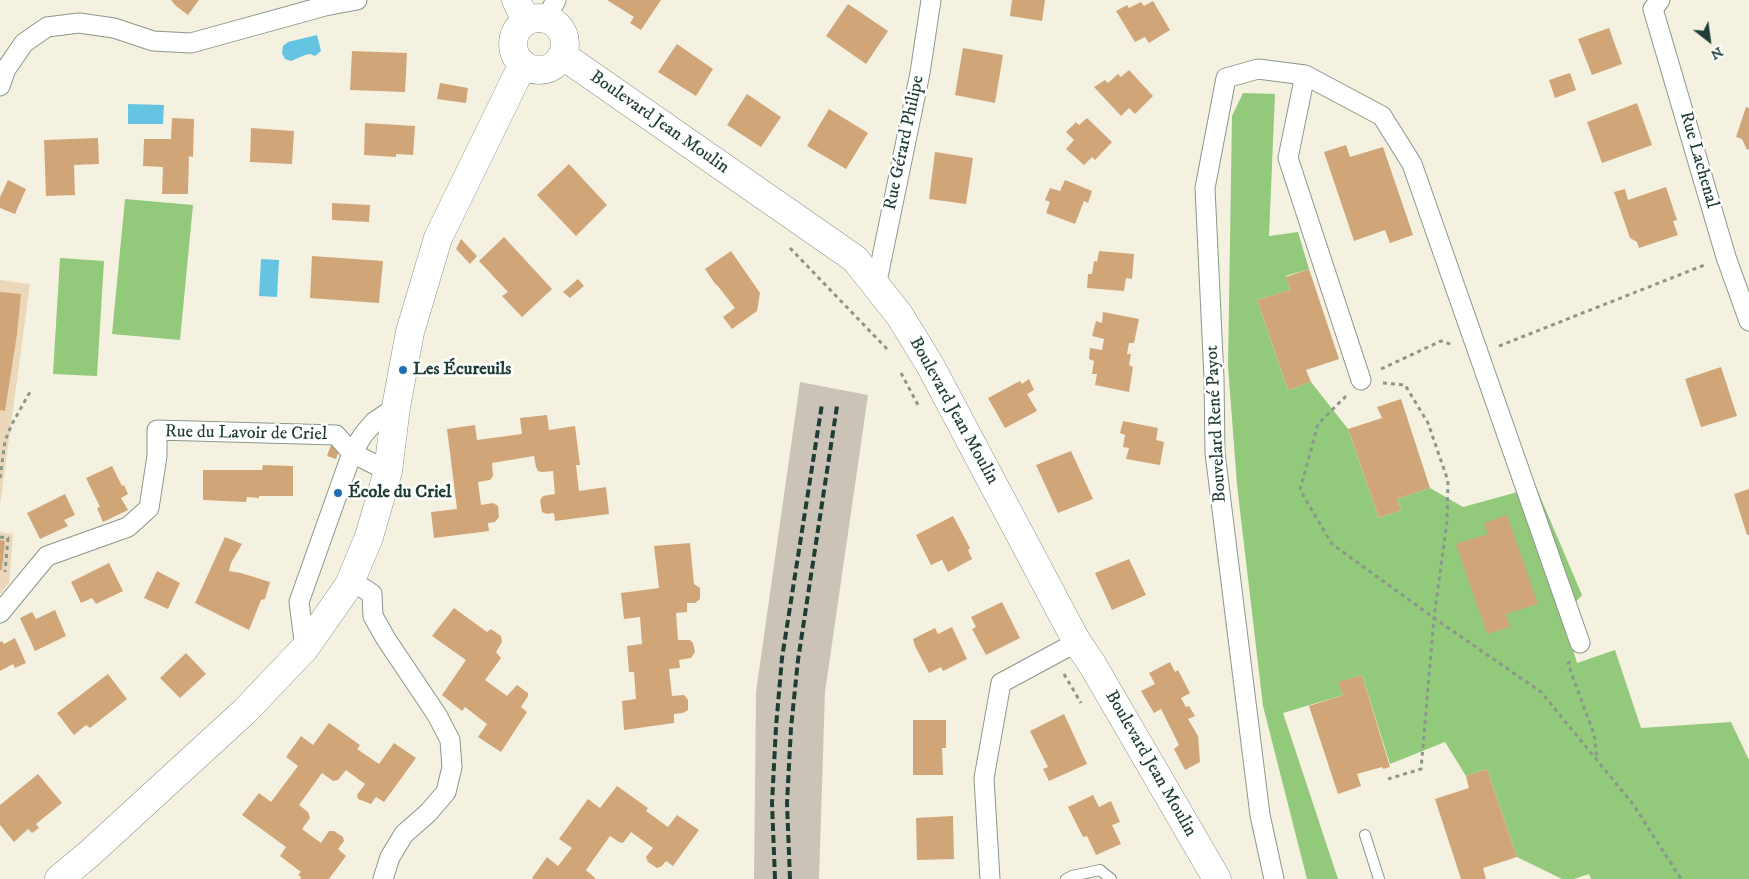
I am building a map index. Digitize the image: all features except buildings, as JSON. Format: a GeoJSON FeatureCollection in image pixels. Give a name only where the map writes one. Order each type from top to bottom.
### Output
{"type":"FeatureCollection","features":[{"type":"Feature","properties":{"kind":"street"},"geometry":{"type":"LineString","coordinates":[[0,86],[6,69],[24,43],[47,26],[79,23],[114,28],[153,41],[191,43],[325,6],[357,0]]}},
{"type":"Feature","properties":{"kind":"street","name":"Rue Gérard Philipe"},"geometry":{"type":"LineString","coordinates":[[876,286],[920,73],[931,0]]}},
{"type":"Feature","properties":{"kind":"street","name":"Rue Lachenal"},"geometry":{"type":"LineString","coordinates":[[1660,0],[1653,9],[1726,257],[1749,321]]}},
{"type":"Feature","properties":{"kind":"street"},"geometry":{"type":"LineString","coordinates":[[536,10],[552,22],[562,34],[564,41],[562,55],[552,66],[545,69],[530,68],[517,58],[513,50],[515,34],[519,27],[536,10]]}},
{"type":"Feature","properties":{"kind":"street","name":"Boulevard Jean Moulin"},"geometry":{"type":"LineString","coordinates":[[562,55],[855,259],[900,316],[930,365],[1077,642],[1092,664],[1217,879]]}},
{"type":"Feature","properties":{"kind":"street"},"geometry":{"type":"LineString","coordinates":[[59,879],[89,854],[245,711],[306,648],[349,585],[369,537],[388,472],[396,407],[410,332],[438,238],[523,64]]}},
{"type":"Feature","properties":{"kind":"street","name":"Bouvelard René Payot"},"geometry":{"type":"LineString","coordinates":[[1274,879],[1260,816],[1214,453],[1214,378],[1205,188],[1226,78],[1258,69],[1305,75],[1382,116],[1412,164],[1580,643]]}},
{"type":"Feature","properties":{"kind":"street"},"geometry":{"type":"LineString","coordinates":[[1305,75],[1288,158],[1361,380]]}},
{"type":"Feature","properties":{"kind":"street"},"geometry":{"type":"LineString","coordinates":[[306,648],[299,602],[352,453],[374,422],[396,407]]}},
{"type":"Feature","properties":{"kind":"street","name":"Rue du Lavoir de Criel"},"geometry":{"type":"LineString","coordinates":[[0,613],[47,556],[128,527],[150,508],[157,456],[156,430],[336,435],[352,453],[388,472]]}},
{"type":"Feature","properties":{"kind":"street"},"geometry":{"type":"LineString","coordinates":[[349,585],[363,588],[372,594],[373,616],[386,639],[437,715],[450,740],[452,767],[446,792],[428,813],[404,834],[390,857],[383,879]]}},
{"type":"Feature","properties":{"kind":"street"},"geometry":{"type":"LineString","coordinates":[[990,879],[984,778],[1002,683],[1077,642]]}},
{"type":"Feature","properties":{"kind":"lane"},"geometry":{"type":"LineString","coordinates":[[1365,835],[1379,879]]}},
{"type":"Feature","properties":{"kind":"lane"},"geometry":{"type":"LineString","coordinates":[[1066,879],[1100,870],[1111,879]]}},
{"type":"Feature","properties":{"kind":"path"},"geometry":{"type":"LineString","coordinates":[[788,246],[890,352]]}},
{"type":"Feature","properties":{"kind":"path"},"geometry":{"type":"LineString","coordinates":[[1681,879],[1633,804],[1541,692],[1332,544],[1300,490],[1318,424],[1361,380],[1393,362],[1441,341],[1479,354],[1726,257]]}},
{"type":"Feature","properties":{"kind":"path"},"geometry":{"type":"LineString","coordinates":[[899,370],[923,413]]}},
{"type":"Feature","properties":{"kind":"path"},"geometry":{"type":"LineString","coordinates":[[1361,380],[1405,385],[1428,423],[1448,481],[1447,522],[1434,618],[1421,769],[1388,779]]}},
{"type":"Feature","properties":{"kind":"path"},"geometry":{"type":"LineString","coordinates":[[0,478],[5,441],[30,392]]}},
{"type":"Feature","properties":{"kind":"path"},"geometry":{"type":"LineString","coordinates":[[0,537],[8,538],[4,582],[14,596]]}},
{"type":"Feature","properties":{"kind":"path"},"geometry":{"type":"LineString","coordinates":[[1580,643],[1568,664],[1594,734],[1598,760]]}},
{"type":"Feature","properties":{"kind":"path"},"geometry":{"type":"LineString","coordinates":[[1053,654],[1083,706]]}},
{"type":"Feature","properties":{"kind":"shaded area"},"geometry":{"type":"Polygon","coordinates":[[[0,280],[30,284],[0,505],[0,280]]]}},
{"type":"Feature","properties":{"kind":"shaded area"},"geometry":{"type":"Polygon","coordinates":[[[800,382],[868,395],[825,692],[819,879],[754,879],[756,692],[800,382]]]}},
{"type":"Feature","properties":{"kind":"shaded area"},"geometry":{"type":"Polygon","coordinates":[[[0,532],[13,534],[9,583],[0,594],[0,532]]]}},
{"type":"Feature","properties":{"kind":"green space"},"geometry":{"type":"Polygon","coordinates":[[[1243,93],[1275,94],[1269,236],[1298,232],[1309,269],[1286,276],[1290,290],[1257,300],[1288,390],[1311,382],[1348,429],[1379,518],[1401,510],[1397,499],[1430,488],[1463,507],[1536,487],[1582,595],[1563,616],[1577,663],[1615,650],[1641,728],[1731,722],[1749,760],[1749,879],[1591,879],[1589,874],[1574,879],[1562,879],[1517,857],[1487,769],[1466,776],[1445,742],[1390,764],[1362,675],[1339,682],[1343,695],[1283,713],[1338,879],[1307,879],[1263,706],[1237,485],[1228,366],[1232,116],[1243,93]]]}},
{"type":"Feature","properties":{"kind":"green space"},"geometry":{"type":"Polygon","coordinates":[[[125,199],[193,205],[180,340],[112,334],[125,199]]]}},
{"type":"Feature","properties":{"kind":"green space"},"geometry":{"type":"Polygon","coordinates":[[[60,258],[104,261],[97,376],[53,374],[60,258]]]}},
{"type":"Feature","properties":{"kind":"water"},"geometry":{"type":"Polygon","coordinates":[[[317,35],[321,51],[315,56],[305,55],[291,61],[285,59],[282,53],[283,46],[288,42],[317,35]]]}},
{"type":"Feature","properties":{"kind":"water"},"geometry":{"type":"Polygon","coordinates":[[[128,104],[164,105],[163,124],[128,124],[128,104]]]}},
{"type":"Feature","properties":{"kind":"water"},"geometry":{"type":"Polygon","coordinates":[[[261,259],[279,260],[277,297],[259,296],[261,259]]]}},
{"type":"Feature","properties":{"kind":"railway"},"geometry":{"type":"LineString","coordinates":[[775,879],[772,803],[782,658],[822,404]]}},
{"type":"Feature","properties":{"kind":"railway"},"geometry":{"type":"LineString","coordinates":[[790,879],[787,803],[791,728],[798,660],[837,406]]}},
{"type":"Feature","properties":{"kind":"place","name":"Les Écureuils"},"geometry":{"type":"Point","coordinates":[403,370]}},
{"type":"Feature","properties":{"kind":"place","name":"École du Criel"},"geometry":{"type":"Point","coordinates":[338,493]}}]}
